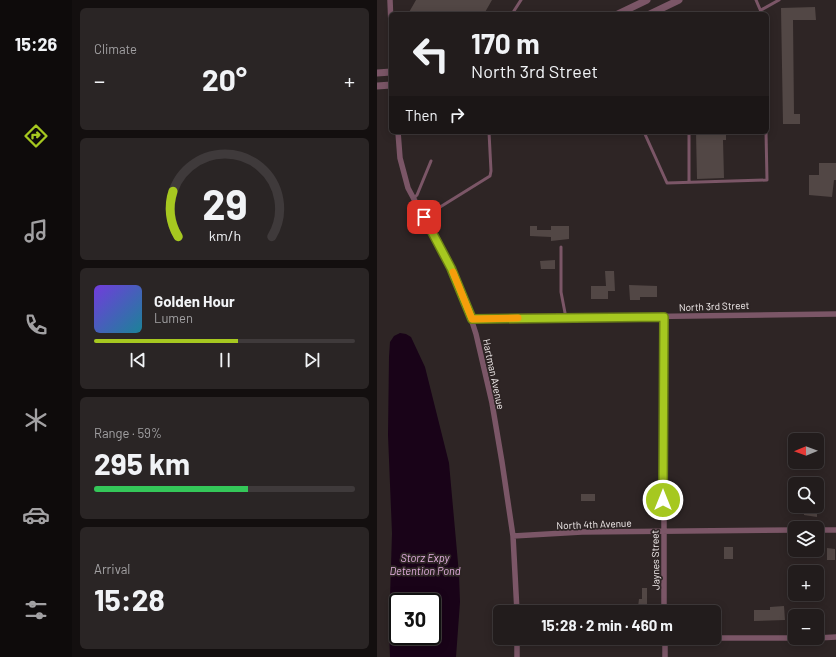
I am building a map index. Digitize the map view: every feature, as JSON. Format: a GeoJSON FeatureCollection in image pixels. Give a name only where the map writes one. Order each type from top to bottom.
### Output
{"type":"FeatureCollection","features":[{"type":"Feature","properties":{"kind":"street"},"geometry":{"type":"LineString","coordinates":[[390,0],[390,12]]}},
{"type":"Feature","properties":{"kind":"street"},"geometry":{"type":"LineString","coordinates":[[622,12],[647,0]]}},
{"type":"Feature","properties":{"kind":"street"},"geometry":{"type":"LineString","coordinates":[[654,12],[679,0]]}},
{"type":"Feature","properties":{"kind":"street"},"geometry":{"type":"LineString","coordinates":[[377,72],[389,72]]}},
{"type":"Feature","properties":{"kind":"street"},"geometry":{"type":"LineString","coordinates":[[377,86],[389,85]]}},
{"type":"Feature","properties":{"kind":"street","name":"Hartman Avenue"},"geometry":{"type":"LineString","coordinates":[[397,134],[403,172],[413,199],[451,268],[472,319],[492,403],[513,536],[517,605]]}},
{"type":"Feature","properties":{"kind":"street","name":"North 3rd Street"},"geometry":{"type":"LineString","coordinates":[[472,319],[836,314]]}},
{"type":"Feature","properties":{"kind":"street","name":"Jaynes Street"},"geometry":{"type":"LineString","coordinates":[[664,317],[663,531],[665,605]]}},
{"type":"Feature","properties":{"kind":"street","name":"North 4th Avenue"},"geometry":{"type":"LineString","coordinates":[[513,536],[582,532],[788,530]]}},
{"type":"Feature","properties":{"kind":"street"},"geometry":{"type":"LineString","coordinates":[[824,530],[836,530]]}},
{"type":"Feature","properties":{"kind":"street"},"geometry":{"type":"LineString","coordinates":[[824,638],[836,637]]}},
{"type":"Feature","properties":{"kind":"street"},"geometry":{"type":"LineString","coordinates":[[721,638],[788,638]]}},
{"type":"Feature","properties":{"kind":"street"},"geometry":{"type":"LineString","coordinates":[[517,645],[517,657]]}},
{"type":"Feature","properties":{"kind":"street"},"geometry":{"type":"LineString","coordinates":[[665,645],[665,657]]}},
{"type":"Feature","properties":{"kind":"lane"},"geometry":{"type":"LineString","coordinates":[[514,12],[521,0]]}},
{"type":"Feature","properties":{"kind":"lane"},"geometry":{"type":"LineString","coordinates":[[756,0],[761,12],[779,0]]}},
{"type":"Feature","properties":{"kind":"lane"},"geometry":{"type":"LineString","coordinates":[[424,217],[490,176],[489,134]]}},
{"type":"Feature","properties":{"kind":"lane"},"geometry":{"type":"LineString","coordinates":[[645,134],[667,183],[767,180],[766,134]]}},
{"type":"Feature","properties":{"kind":"lane"},"geometry":{"type":"LineString","coordinates":[[689,134],[689,182]]}},
{"type":"Feature","properties":{"kind":"lane"},"geometry":{"type":"LineString","coordinates":[[413,199],[417,195],[431,161]]}},
{"type":"Feature","properties":{"kind":"lane"},"geometry":{"type":"LineString","coordinates":[[561,246],[561,292],[566,318]]}},
{"type":"Feature","properties":{"kind":"water","name":"Storz Expy Detention Pond"},"geometry":{"type":"Polygon","coordinates":[[[400,333],[411,337],[425,367],[449,463],[459,574],[460,602],[456,657],[390,657],[390,645],[441,645],[441,593],[390,593],[392,533],[388,435],[390,342],[394,336],[400,333]]]}},
{"type":"Feature","properties":{"kind":"building"},"geometry":{"type":"Polygon","coordinates":[[[416,0],[492,0],[485,12],[409,12],[416,0]]]}},
{"type":"Feature","properties":{"kind":"building"},"geometry":{"type":"Polygon","coordinates":[[[815,7],[816,20],[793,20],[794,114],[800,114],[800,124],[783,124],[781,8],[815,7]]]}},
{"type":"Feature","properties":{"kind":"building"},"geometry":{"type":"Polygon","coordinates":[[[696,134],[726,134],[726,140],[723,140],[724,178],[697,179],[696,134]]]}},
{"type":"Feature","properties":{"kind":"building"},"geometry":{"type":"Polygon","coordinates":[[[819,163],[836,163],[836,180],[834,180],[832,197],[809,195],[809,175],[819,175],[819,163]]]}},
{"type":"Feature","properties":{"kind":"building"},"geometry":{"type":"Polygon","coordinates":[[[530,226],[537,226],[537,230],[551,230],[551,226],[569,226],[569,239],[551,241],[551,237],[530,236],[530,226]]]}},
{"type":"Feature","properties":{"kind":"building"},"geometry":{"type":"Polygon","coordinates":[[[555,260],[555,269],[541,269],[540,261],[555,260]]]}},
{"type":"Feature","properties":{"kind":"building"},"geometry":{"type":"Polygon","coordinates":[[[605,271],[614,271],[615,291],[608,291],[608,299],[591,299],[591,286],[606,286],[605,271]]]}},
{"type":"Feature","properties":{"kind":"building"},"geometry":{"type":"Polygon","coordinates":[[[629,285],[657,286],[657,297],[640,297],[640,300],[630,300],[629,285]]]}},
{"type":"Feature","properties":{"kind":"building"},"geometry":{"type":"Polygon","coordinates":[[[581,494],[595,494],[595,501],[581,501],[581,494]]]}},
{"type":"Feature","properties":{"kind":"building"},"geometry":{"type":"Polygon","coordinates":[[[804,513],[817,513],[817,517],[804,515],[804,513]]]}},
{"type":"Feature","properties":{"kind":"building"},"geometry":{"type":"Polygon","coordinates":[[[724,547],[733,547],[733,559],[724,559],[724,547]]]}},
{"type":"Feature","properties":{"kind":"building"},"geometry":{"type":"Polygon","coordinates":[[[827,548],[835,549],[835,560],[827,560],[827,548]]]}},
{"type":"Feature","properties":{"kind":"building"},"geometry":{"type":"Polygon","coordinates":[[[642,588],[647,588],[647,605],[638,605],[639,599],[642,599],[642,588]]]}},
{"type":"Feature","properties":{"kind":"building"},"geometry":{"type":"Polygon","coordinates":[[[784,606],[785,620],[754,621],[754,610],[770,610],[770,607],[784,606]]]}},
{"type":"Feature","properties":{"kind":"slow traffic"},"geometry":{"type":"LineString","coordinates":[[453,272],[472,319],[518,318]]}},
{"type":"Feature","properties":{"kind":"route"},"geometry":{"type":"LineString","coordinates":[[424,217],[451,268],[472,319],[664,317],[663,500]]}}]}
